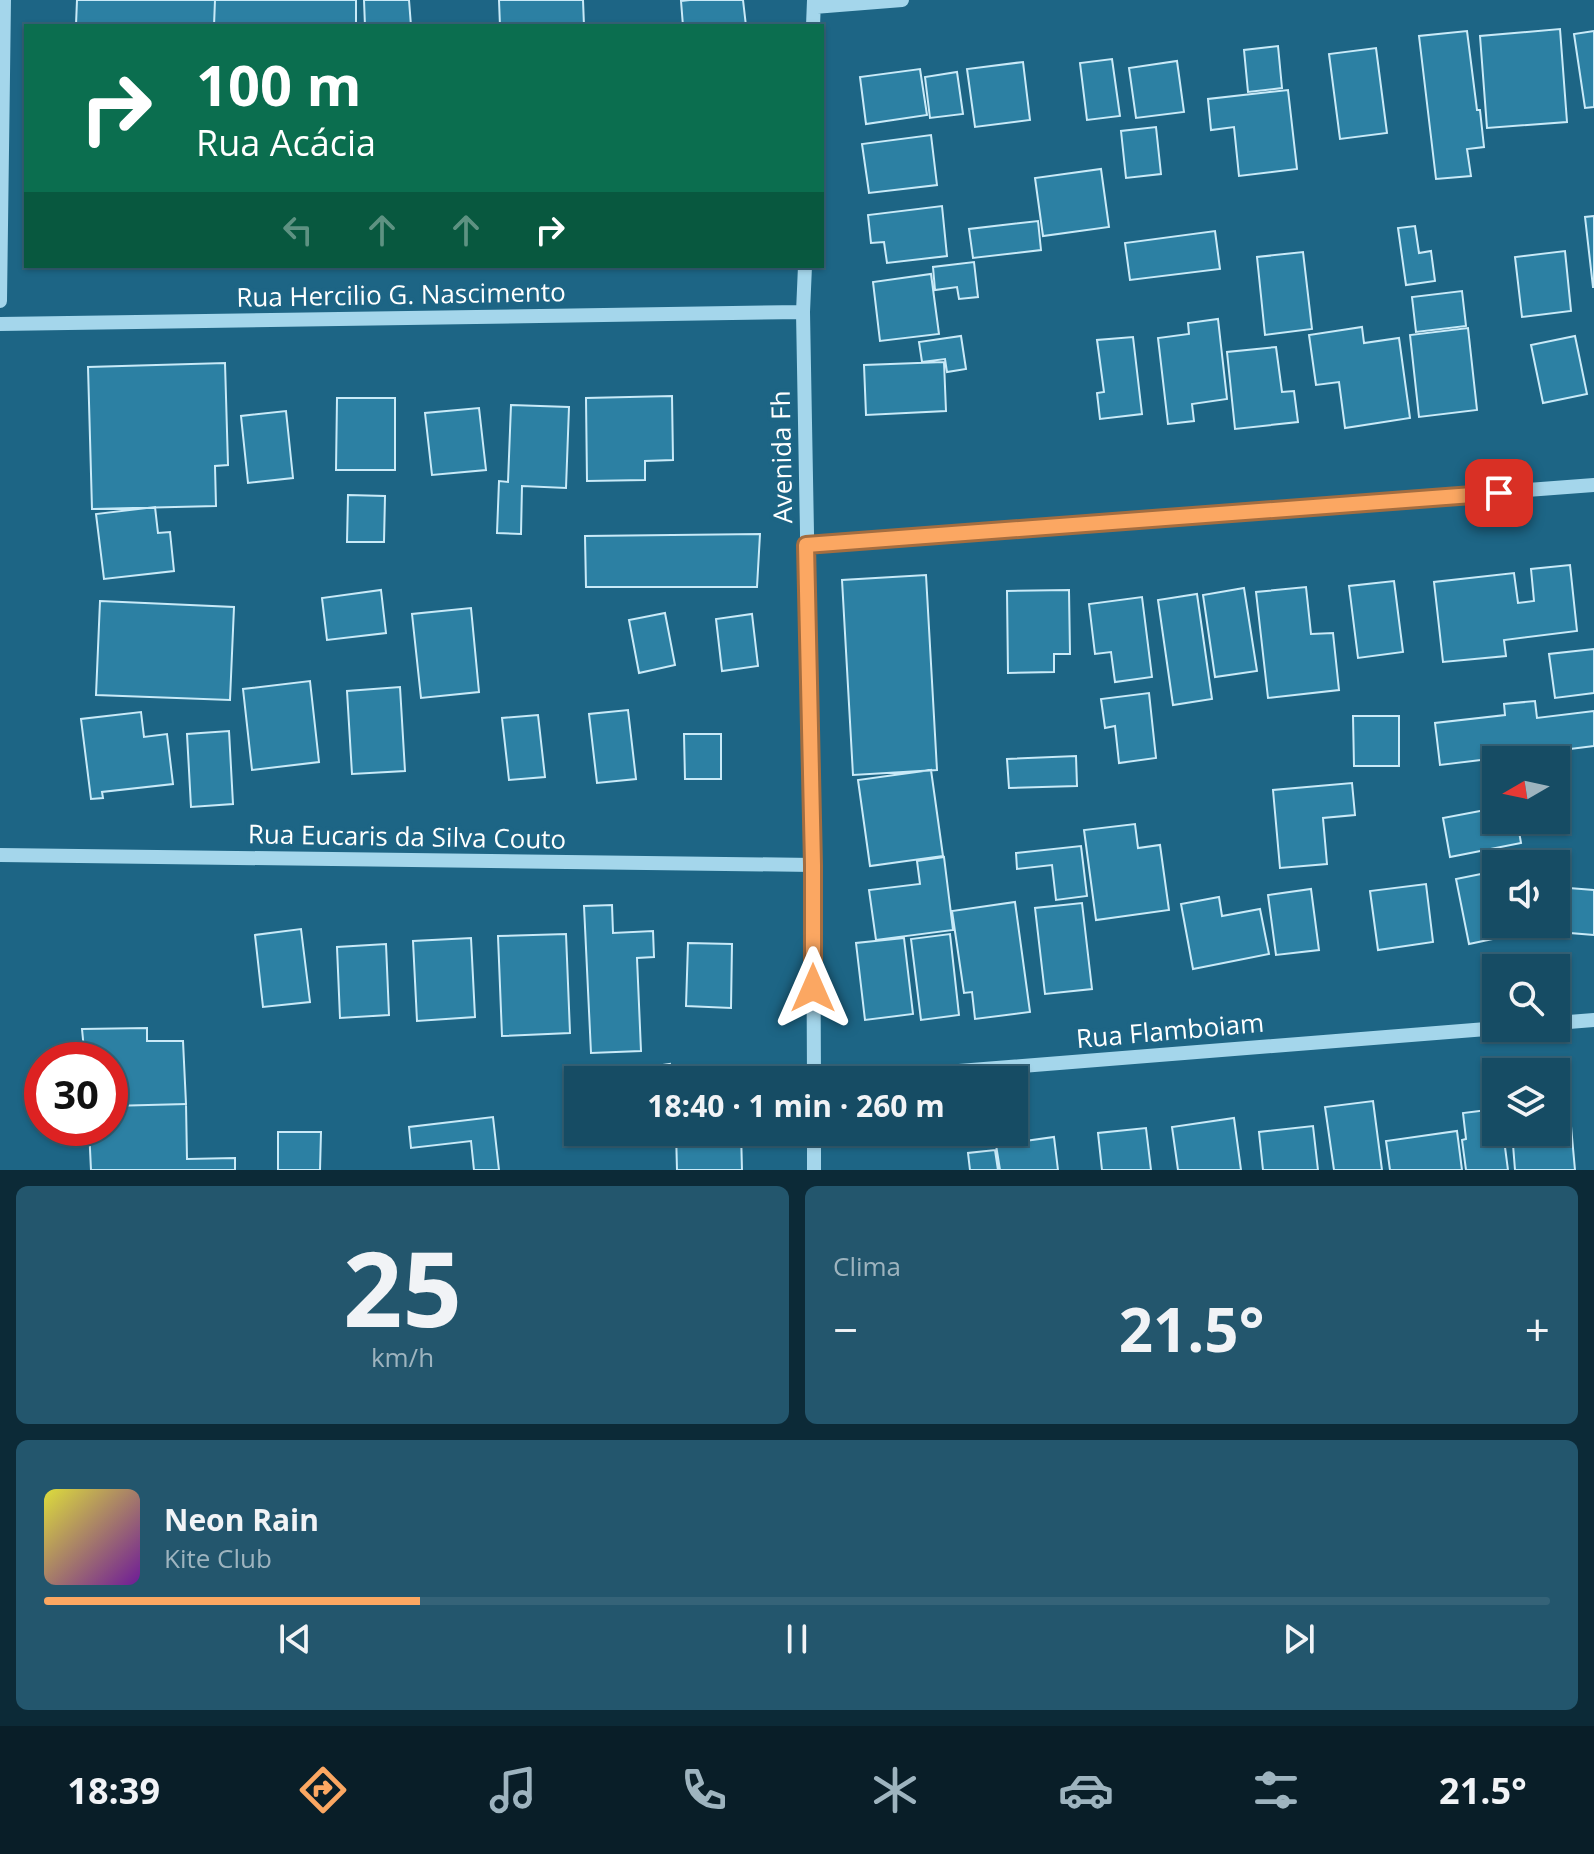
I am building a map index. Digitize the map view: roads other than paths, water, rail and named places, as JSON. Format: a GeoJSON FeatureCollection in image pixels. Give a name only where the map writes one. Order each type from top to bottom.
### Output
{"type":"FeatureCollection","features":[{"type":"Feature","properties":{"kind":"street"},"geometry":{"type":"LineString","coordinates":[[0,301],[4,0]]}},
{"type":"Feature","properties":{"kind":"street"},"geometry":{"type":"LineString","coordinates":[[813,24],[814,4],[902,0]]}},
{"type":"Feature","properties":{"kind":"street","name":"Avenida Fh"},"geometry":{"type":"LineString","coordinates":[[805,268],[803,312],[814,1066]]}},
{"type":"Feature","properties":{"kind":"street","name":"Rua Hercilio G. Nascimento"},"geometry":{"type":"LineString","coordinates":[[0,324],[803,312]]}},
{"type":"Feature","properties":{"kind":"street"},"geometry":{"type":"LineString","coordinates":[[806,545],[1594,485]]}},
{"type":"Feature","properties":{"kind":"street","name":"Rua Eucaris da Silva Couto"},"geometry":{"type":"LineString","coordinates":[[0,855],[813,865]]}},
{"type":"Feature","properties":{"kind":"street"},"geometry":{"type":"LineString","coordinates":[[1570,1022],[1594,1020]]}},
{"type":"Feature","properties":{"kind":"street","name":"Rua Flamboiam"},"geometry":{"type":"LineString","coordinates":[[1022,1066],[1482,1029]]}},
{"type":"Feature","properties":{"kind":"street"},"geometry":{"type":"LineString","coordinates":[[814,1146],[814,1170]]}}]}
